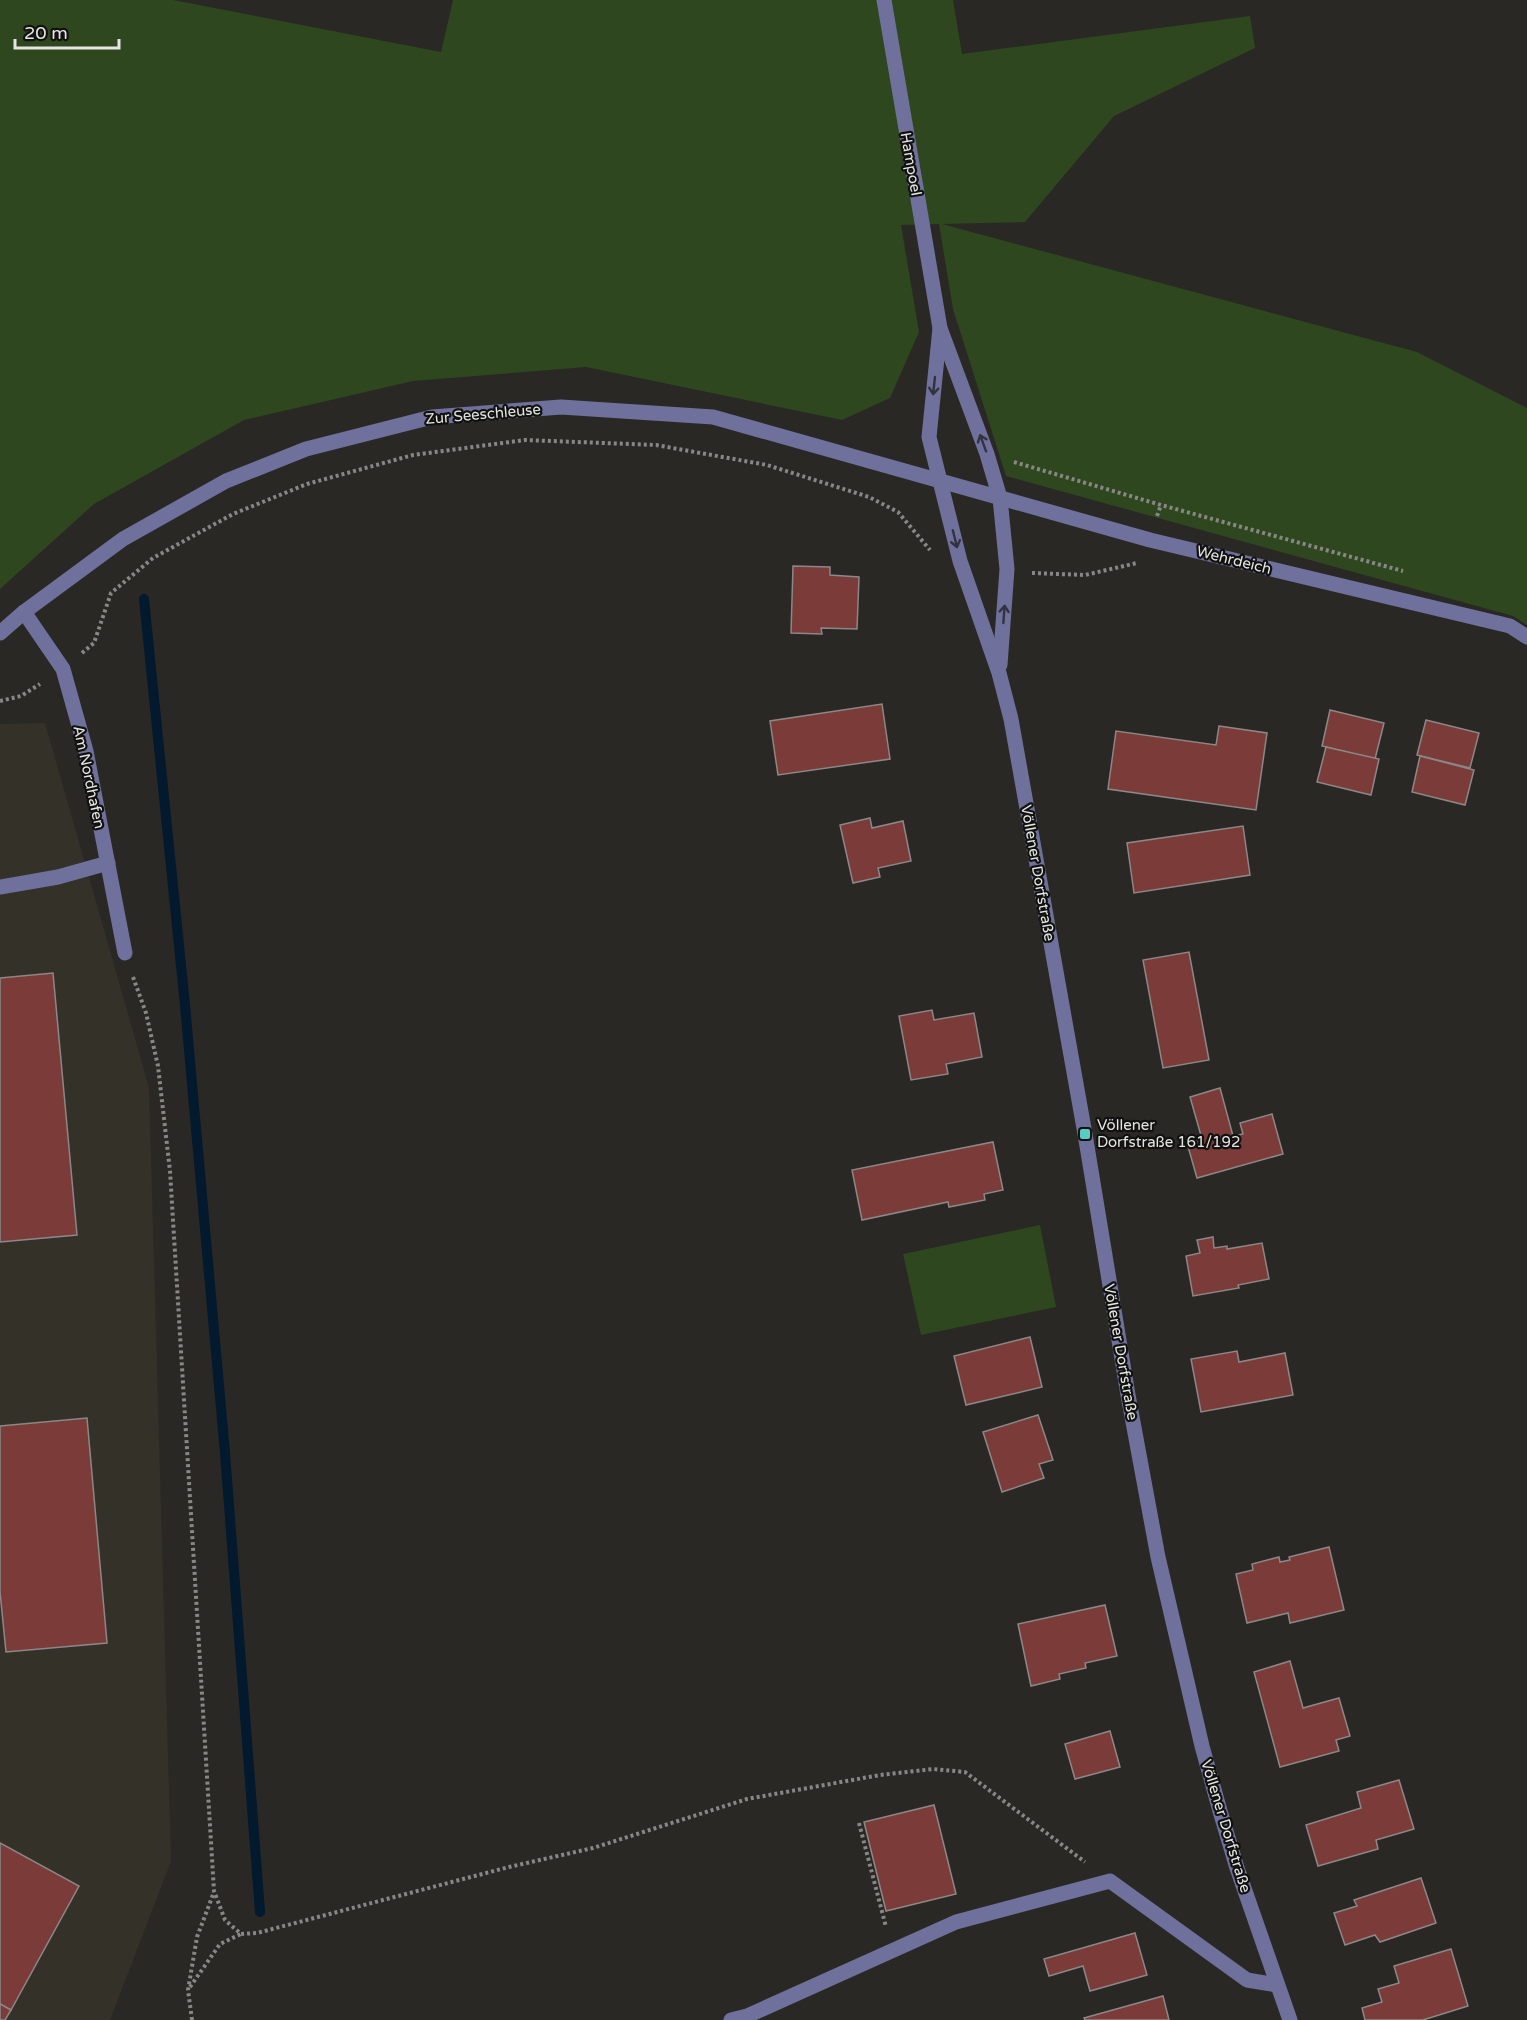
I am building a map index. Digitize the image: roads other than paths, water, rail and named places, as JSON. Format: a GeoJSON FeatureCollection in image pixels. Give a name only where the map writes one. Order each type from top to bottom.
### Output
{"type":"FeatureCollection","features":[{"type":"Feature","properties":{"kind":"street","name":"Hampoel"},"geometry":{"type":"LineString","coordinates":[[884,0],[940,328],[987,453],[1000,498]]}},
{"type":"Feature","properties":{"kind":"street","name":"Hampoel"},"geometry":{"type":"LineString","coordinates":[[940,328],[929,437],[941,482]]}},
{"type":"Feature","properties":{"kind":"street","name":"Zur Seeschleuse"},"geometry":{"type":"LineString","coordinates":[[0,633],[24,612],[123,539],[226,481],[306,449],[432,417],[561,407],[713,417],[941,482]]}},
{"type":"Feature","properties":{"kind":"street","name":"Wehrdeich"},"geometry":{"type":"LineString","coordinates":[[941,482],[1150,540],[1510,626],[1527,637]]}},
{"type":"Feature","properties":{"kind":"street","name":"Völlener Dorfstraße"},"geometry":{"type":"LineString","coordinates":[[941,482],[960,561],[999,672],[1011,719],[1128,1395],[1161,1569],[1199,1735],[1220,1811],[1290,2020]]}},
{"type":"Feature","properties":{"kind":"street","name":"Völlener Dorfstraße"},"geometry":{"type":"LineString","coordinates":[[999,672],[1007,568],[1000,498]]}},
{"type":"Feature","properties":{"kind":"street","name":"Am Nordhafen"},"geometry":{"type":"LineString","coordinates":[[24,612],[63,669],[86,751],[125,953]]}},
{"type":"Feature","properties":{"kind":"street"},"geometry":{"type":"LineString","coordinates":[[0,887],[58,877],[108,863]]}},
{"type":"Feature","properties":{"kind":"street"},"geometry":{"type":"LineString","coordinates":[[731,2020],[747,2016],[956,1922],[1110,1881],[1247,1980],[1278,1985]]}},
{"type":"Feature","properties":{"kind":"waterway"},"geometry":{"type":"LineString","coordinates":[[144,599],[185,1005],[225,1453],[260,1912]]}},
{"type":"Feature","properties":{"kind":"place","name":"Völlener Dorfstraße 161/192"},"geometry":{"type":"Point","coordinates":[1085,1134]}}]}
